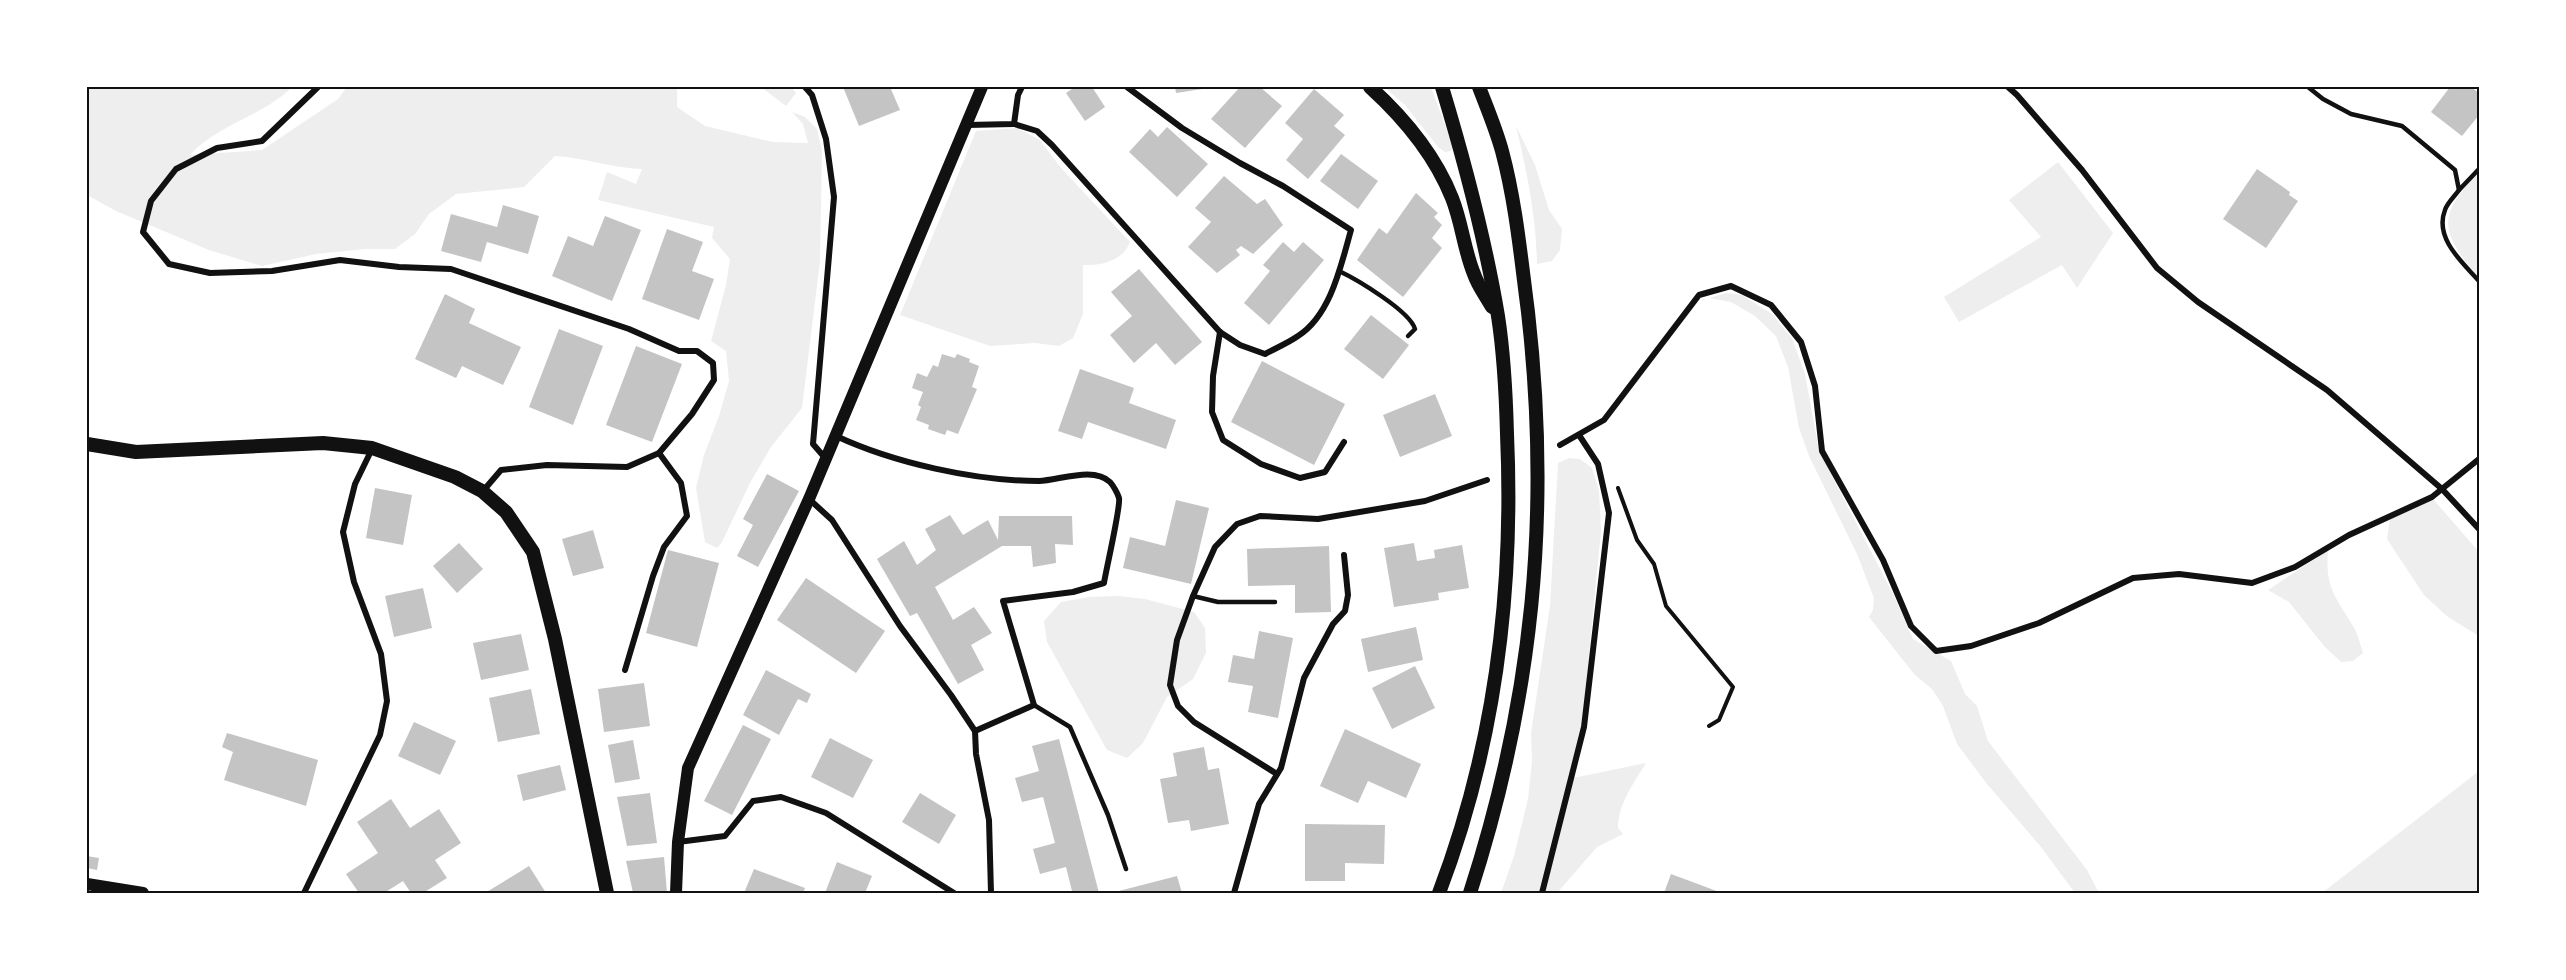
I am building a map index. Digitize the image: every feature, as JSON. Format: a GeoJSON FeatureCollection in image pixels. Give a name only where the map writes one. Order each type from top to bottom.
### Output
{"type":"FeatureCollection","features":[{"type":"Feature","properties":{"kind":"main road"},"geometry":{"type":"LineString","coordinates":[[676,893],[678,842],[688,768],[809,499],[982,87]]}},
{"type":"Feature","properties":{"kind":"main road"},"geometry":{"type":"LineString","coordinates":[[1370,87],[1398,115],[1434,163],[1452,196],[1474,274],[1498,317]]}},
{"type":"Feature","properties":{"kind":"main road"},"geometry":{"type":"LineString","coordinates":[[1439,893],[1480,758],[1499,659],[1509,526],[1509,465],[1498,317],[1470,180],[1442,87]]}},
{"type":"Feature","properties":{"kind":"main road"},"geometry":{"type":"LineString","coordinates":[[1470,893],[1495,811],[1513,738],[1526,657],[1538,526],[1538,422],[1530,337],[1512,200],[1494,129],[1479,87]]}},
{"type":"Feature","properties":{"kind":"main road"},"geometry":{"type":"LineString","coordinates":[[87,444],[136,452],[322,443],[372,448],[455,477],[482,491],[506,512],[533,552],[555,639],[607,893]]}},
{"type":"Feature","properties":{"kind":"main road"},"geometry":{"type":"LineString","coordinates":[[87,884],[143,893]]}},
{"type":"Feature","properties":{"kind":"street"},"geometry":{"type":"LineString","coordinates":[[318,87],[262,141],[217,148],[176,169],[151,201],[143,232],[169,264],[210,273],[272,271],[340,260],[399,267],[451,269],[629,329],[679,351],[698,351],[713,363],[714,380],[692,414],[659,453],[627,467],[547,465],[501,470],[482,491]]}},
{"type":"Feature","properties":{"kind":"street"},"geometry":{"type":"LineString","coordinates":[[805,87],[812,95],[826,139],[834,197],[813,444],[826,459]]}},
{"type":"Feature","properties":{"kind":"street"},"geometry":{"type":"LineString","coordinates":[[1014,124],[1018,95],[1022,87]]}},
{"type":"Feature","properties":{"kind":"street"},"geometry":{"type":"LineString","coordinates":[[967,125],[1014,124],[1037,131],[1220,332],[1240,345],[1265,354],[1300,335],[1319,315],[1339,272],[1351,230],[1283,186],[1182,128],[1127,87]]}},
{"type":"Feature","properties":{"kind":"street"},"geometry":{"type":"LineString","coordinates":[[2008,87],[2018,95],[2082,170],[2157,268],[2198,302],[2327,390],[2442,489],[2479,529]]}},
{"type":"Feature","properties":{"kind":"street"},"geometry":{"type":"LineString","coordinates":[[1560,445],[1604,420],[1699,296],[1731,286],[1771,305],[1802,342],[1815,386],[1822,451],[1883,560],[1911,626],[1936,651],[1971,646],[2038,623],[2133,578],[2179,574],[2252,583],[2295,567],[2349,535],[2432,497],[2479,459]]}},
{"type":"Feature","properties":{"kind":"street"},"geometry":{"type":"LineString","coordinates":[[1220,332],[1213,376],[1212,412],[1223,440],[1261,464],[1300,478],[1325,472],[1344,442]]}},
{"type":"Feature","properties":{"kind":"street"},"geometry":{"type":"LineString","coordinates":[[1542,893],[1584,727],[1608,513],[1598,464],[1579,435]]}},
{"type":"Feature","properties":{"kind":"street"},"geometry":{"type":"LineString","coordinates":[[836,436],[867,450],[900,460],[988,478],[1041,481],[1098,474],[1110,482],[1119,499],[1104,583],[1073,592],[1003,601],[1034,705],[975,731]]}},
{"type":"Feature","properties":{"kind":"street"},"geometry":{"type":"LineString","coordinates":[[304,893],[380,735],[387,701],[381,654],[354,582],[343,532],[355,484],[372,448]]}},
{"type":"Feature","properties":{"kind":"street"},"geometry":{"type":"LineString","coordinates":[[625,670],[664,547],[687,516],[681,483],[659,453]]}},
{"type":"Feature","properties":{"kind":"street"},"geometry":{"type":"LineString","coordinates":[[1277,774],[1194,722],[1178,706],[1170,685],[1177,640],[1193,596],[1215,547],[1237,524],[1260,516],[1318,519],[1425,501],[1488,480]]}},
{"type":"Feature","properties":{"kind":"street"},"geometry":{"type":"LineString","coordinates":[[809,499],[832,520],[900,626],[951,694],[975,731],[976,754],[989,820],[991,893]]}},
{"type":"Feature","properties":{"kind":"street"},"geometry":{"type":"LineString","coordinates":[[1234,893],[1259,804],[1277,774],[1304,678],[1333,624],[1345,611],[1348,595],[1344,555]]}},
{"type":"Feature","properties":{"kind":"street"},"geometry":{"type":"LineString","coordinates":[[678,842],[725,836],[753,801],[781,797],[826,813],[954,893]]}},
{"type":"Feature","properties":{"kind":"lane"},"geometry":{"type":"LineString","coordinates":[[2308,87],[2323,99],[2351,114],[2402,126],[2455,170],[2459,190]]}},
{"type":"Feature","properties":{"kind":"lane"},"geometry":{"type":"LineString","coordinates":[[2479,169],[2459,190],[2445,210],[2443,227],[2450,249],[2479,281]]}},
{"type":"Feature","properties":{"kind":"lane"},"geometry":{"type":"LineString","coordinates":[[1339,272],[1357,279],[1407,316],[1415,328],[1408,336]]}},
{"type":"Feature","properties":{"kind":"lane"},"geometry":{"type":"LineString","coordinates":[[1193,596],[1218,602],[1275,602]]}},
{"type":"Feature","properties":{"kind":"lane"},"geometry":{"type":"LineString","coordinates":[[1034,705],[1070,727],[1108,816],[1126,869]]}},
{"type":"Feature","properties":{"kind":"path"},"geometry":{"type":"LineString","coordinates":[[1598,464],[1619,490],[1637,540],[1653,564],[1666,606],[1733,687],[1719,720],[1709,726]]}},
{"type":"Feature","properties":{"kind":"shaded area"},"geometry":{"type":"Polygon","coordinates":[[[87,87],[292,87],[268,106],[213,136],[190,155],[262,150],[338,99],[347,87],[677,87],[677,107],[705,126],[773,142],[808,143],[803,124],[792,112],[805,117],[817,129],[822,151],[820,261],[802,408],[771,447],[717,548],[705,542],[696,488],[704,455],[729,381],[726,351],[711,341],[726,285],[730,259],[712,238],[714,227],[598,200],[607,172],[636,184],[642,169],[555,156],[524,187],[456,194],[429,214],[415,234],[395,249],[365,249],[316,254],[262,266],[209,250],[116,211],[87,195],[87,87]]]}},
{"type":"Feature","properties":{"kind":"shaded area"},"geometry":{"type":"Polygon","coordinates":[[[761,87],[791,87],[796,93],[786,106],[761,87]]]}},
{"type":"Feature","properties":{"kind":"shaded area"},"geometry":{"type":"Polygon","coordinates":[[[1384,87],[1431,87],[1453,146],[1451,151],[1445,152],[1438,147],[1405,105],[1384,87]]]}},
{"type":"Feature","properties":{"kind":"shaded area"},"geometry":{"type":"Polygon","coordinates":[[[1516,126],[1535,165],[1549,210],[1562,229],[1560,250],[1552,261],[1537,264],[1530,194],[1516,126]]]}},
{"type":"Feature","properties":{"kind":"shaded area"},"geometry":{"type":"Polygon","coordinates":[[[1017,128],[1040,140],[1061,168],[1130,242],[1122,254],[1111,261],[1083,265],[1083,314],[1073,338],[1059,346],[1035,343],[990,346],[900,315],[976,131],[1017,128]]]}},
{"type":"Feature","properties":{"kind":"shaded area"},"geometry":{"type":"Polygon","coordinates":[[[2058,162],[2113,233],[2077,288],[2062,265],[1959,322],[1944,297],[2041,237],[2009,200],[2058,162]]]}},
{"type":"Feature","properties":{"kind":"shaded area"},"geometry":{"type":"Polygon","coordinates":[[[2479,172],[2479,278],[2457,249],[2448,225],[2455,201],[2479,172]]]}},
{"type":"Feature","properties":{"kind":"shaded area"},"geometry":{"type":"Polygon","coordinates":[[[1727,293],[1742,295],[1772,314],[1792,338],[1805,374],[1819,451],[1893,594],[1913,639],[1951,661],[1965,694],[1977,706],[1988,741],[2087,870],[2099,893],[2075,893],[2041,847],[1987,784],[1957,744],[1943,706],[1932,689],[1914,674],[1869,617],[1873,610],[1874,598],[1857,554],[1809,456],[1799,428],[1788,367],[1776,336],[1755,316],[1731,302],[1709,298],[1727,293]]]}},
{"type":"Feature","properties":{"kind":"shaded area"},"geometry":{"type":"Polygon","coordinates":[[[1569,458],[1580,459],[1592,468],[1599,490],[1601,531],[1582,725],[1540,893],[1501,893],[1514,856],[1528,799],[1532,761],[1531,733],[1550,606],[1558,463],[1569,458]]]}},
{"type":"Feature","properties":{"kind":"shaded area"},"geometry":{"type":"Polygon","coordinates":[[[2433,499],[2479,552],[2479,636],[2448,617],[2424,595],[2387,539],[2390,518],[2433,499]]]}},
{"type":"Feature","properties":{"kind":"shaded area"},"geometry":{"type":"Polygon","coordinates":[[[2328,550],[2330,583],[2336,599],[2355,629],[2363,653],[2353,661],[2341,662],[2324,646],[2289,602],[2268,590],[2328,550]]]}},
{"type":"Feature","properties":{"kind":"shaded area"},"geometry":{"type":"Polygon","coordinates":[[[1119,596],[1145,599],[1194,612],[1205,628],[1206,653],[1193,679],[1167,697],[1143,743],[1127,758],[1107,750],[1047,642],[1044,621],[1061,602],[1089,597],[1119,596]]]}},
{"type":"Feature","properties":{"kind":"shaded area"},"geometry":{"type":"Polygon","coordinates":[[[1646,763],[1621,811],[1618,828],[1623,834],[1597,847],[1557,893],[1545,893],[1573,778],[1646,763]]]}},
{"type":"Feature","properties":{"kind":"shaded area"},"geometry":{"type":"Polygon","coordinates":[[[2479,771],[2479,893],[2322,893],[2479,771]]]}},
{"type":"Feature","properties":{"kind":"building"},"geometry":{"type":"Polygon","coordinates":[[[843,87],[890,87],[900,110],[859,126],[843,87]]]}},
{"type":"Feature","properties":{"kind":"building"},"geometry":{"type":"Polygon","coordinates":[[[1075,87],[1092,87],[1105,107],[1085,121],[1066,93],[1075,87]]]}},
{"type":"Feature","properties":{"kind":"building"},"geometry":{"type":"Polygon","coordinates":[[[1175,87],[1209,87],[1209,88],[1176,93],[1175,87]]]}},
{"type":"Feature","properties":{"kind":"building"},"geometry":{"type":"Polygon","coordinates":[[[1240,87],[1260,87],[1282,106],[1245,148],[1211,119],[1240,87]]]}},
{"type":"Feature","properties":{"kind":"building"},"geometry":{"type":"Polygon","coordinates":[[[2450,87],[2471,87],[2479,93],[2479,115],[2462,136],[2431,112],[2450,87]]]}},
{"type":"Feature","properties":{"kind":"building"},"geometry":{"type":"Polygon","coordinates":[[[1314,89],[1344,115],[1334,126],[1345,135],[1308,179],[1286,160],[1303,139],[1285,123],[1314,89]]]}},
{"type":"Feature","properties":{"kind":"building"},"geometry":{"type":"Polygon","coordinates":[[[1167,127],[1208,164],[1177,197],[1129,152],[1150,129],[1158,137],[1167,127]]]}},
{"type":"Feature","properties":{"kind":"building"},"geometry":{"type":"Polygon","coordinates":[[[1341,154],[1378,181],[1358,209],[1320,181],[1341,154]]]}},
{"type":"Feature","properties":{"kind":"building"},"geometry":{"type":"Polygon","coordinates":[[[2257,169],[2290,192],[2289,195],[2298,201],[2266,248],[2223,219],[2257,169]]]}},
{"type":"Feature","properties":{"kind":"building"},"geometry":{"type":"Polygon","coordinates":[[[1224,176],[1257,204],[1265,199],[1283,225],[1253,254],[1241,246],[1236,250],[1240,255],[1217,273],[1188,247],[1211,222],[1195,208],[1224,176]]]}},
{"type":"Feature","properties":{"kind":"building"},"geometry":{"type":"Polygon","coordinates":[[[1416,193],[1438,213],[1434,217],[1442,225],[1432,238],[1442,248],[1403,297],[1357,260],[1379,228],[1387,234],[1416,193]]]}},
{"type":"Feature","properties":{"kind":"building"},"geometry":{"type":"Polygon","coordinates":[[[503,205],[539,216],[528,254],[487,242],[481,262],[441,251],[451,214],[497,227],[503,205]]]}},
{"type":"Feature","properties":{"kind":"building"},"geometry":{"type":"Polygon","coordinates":[[[605,216],[641,230],[612,301],[552,276],[568,236],[593,246],[605,216]]]}},
{"type":"Feature","properties":{"kind":"building"},"geometry":{"type":"Polygon","coordinates":[[[667,229],[703,242],[692,271],[714,279],[699,320],[642,299],[667,229]]]}},
{"type":"Feature","properties":{"kind":"building"},"geometry":{"type":"Polygon","coordinates":[[[1283,242],[1294,252],[1303,242],[1324,260],[1269,325],[1244,303],[1270,271],[1263,265],[1283,242]]]}},
{"type":"Feature","properties":{"kind":"building"},"geometry":{"type":"Polygon","coordinates":[[[1139,269],[1202,342],[1175,365],[1156,343],[1134,363],[1110,335],[1132,316],[1111,292],[1139,269]]]}},
{"type":"Feature","properties":{"kind":"building"},"geometry":{"type":"Polygon","coordinates":[[[445,294],[475,309],[469,323],[521,347],[503,385],[462,366],[456,378],[415,359],[445,294]]]}},
{"type":"Feature","properties":{"kind":"building"},"geometry":{"type":"Polygon","coordinates":[[[1371,315],[1409,345],[1383,379],[1344,349],[1371,315]]]}},
{"type":"Feature","properties":{"kind":"building"},"geometry":{"type":"Polygon","coordinates":[[[559,329],[603,346],[573,425],[529,407],[559,329]]]}},
{"type":"Feature","properties":{"kind":"building"},"geometry":{"type":"Polygon","coordinates":[[[636,346],[682,364],[652,442],[606,425],[636,346]]]}},
{"type":"Feature","properties":{"kind":"building"},"geometry":{"type":"Polygon","coordinates":[[[942,354],[955,358],[957,354],[970,359],[969,362],[979,366],[972,387],[977,389],[958,434],[947,430],[945,435],[928,429],[929,425],[916,420],[923,392],[912,388],[917,373],[927,377],[933,365],[938,367],[942,354]]]}},
{"type":"Feature","properties":{"kind":"building"},"geometry":{"type":"Polygon","coordinates":[[[1262,361],[1345,404],[1314,465],[1231,422],[1262,361]]]}},
{"type":"Feature","properties":{"kind":"building"},"geometry":{"type":"Polygon","coordinates":[[[1080,369],[1134,388],[1129,403],[1176,420],[1166,449],[1088,422],[1082,439],[1058,431],[1080,369]]]}},
{"type":"Feature","properties":{"kind":"building"},"geometry":{"type":"Polygon","coordinates":[[[1435,394],[1452,436],[1400,457],[1383,415],[1435,394]]]}},
{"type":"Feature","properties":{"kind":"building"},"geometry":{"type":"Polygon","coordinates":[[[767,474],[799,491],[758,567],[737,556],[753,525],[743,519],[767,474]]]}},
{"type":"Feature","properties":{"kind":"building"},"geometry":{"type":"Polygon","coordinates":[[[375,488],[412,495],[403,545],[366,538],[375,488]]]}},
{"type":"Feature","properties":{"kind":"building"},"geometry":{"type":"Polygon","coordinates":[[[1176,500],[1209,508],[1191,584],[1123,568],[1130,537],[1165,546],[1176,500]]]}},
{"type":"Feature","properties":{"kind":"building"},"geometry":{"type":"Polygon","coordinates":[[[950,515],[963,535],[988,520],[998,540],[999,516],[1072,516],[1073,545],[1055,544],[1056,563],[1033,567],[1031,546],[1002,546],[935,587],[953,620],[974,607],[992,633],[971,645],[984,670],[958,684],[917,613],[910,616],[877,559],[904,541],[917,565],[936,550],[925,529],[950,515]]]}},
{"type":"Feature","properties":{"kind":"building"},"geometry":{"type":"Polygon","coordinates":[[[593,530],[604,568],[573,576],[562,539],[593,530]]]}},
{"type":"Feature","properties":{"kind":"building"},"geometry":{"type":"Polygon","coordinates":[[[459,543],[483,569],[457,593],[433,566],[459,543]]]}},
{"type":"Feature","properties":{"kind":"building"},"geometry":{"type":"Polygon","coordinates":[[[1414,543],[1417,561],[1435,558],[1434,550],[1462,545],[1469,588],[1438,593],[1439,600],[1394,607],[1384,548],[1414,543]]]}},
{"type":"Feature","properties":{"kind":"building"},"geometry":{"type":"Polygon","coordinates":[[[1329,546],[1331,612],[1295,613],[1295,585],[1248,586],[1247,549],[1329,546]]]}},
{"type":"Feature","properties":{"kind":"building"},"geometry":{"type":"Polygon","coordinates":[[[668,550],[719,563],[697,647],[646,633],[668,550]]]}},
{"type":"Feature","properties":{"kind":"building"},"geometry":{"type":"Polygon","coordinates":[[[806,578],[885,631],[856,673],[777,620],[806,578]]]}},
{"type":"Feature","properties":{"kind":"building"},"geometry":{"type":"Polygon","coordinates":[[[423,588],[432,628],[394,637],[385,596],[423,588]]]}},
{"type":"Feature","properties":{"kind":"building"},"geometry":{"type":"Polygon","coordinates":[[[1416,627],[1423,660],[1368,672],[1361,639],[1416,627]]]}},
{"type":"Feature","properties":{"kind":"building"},"geometry":{"type":"Polygon","coordinates":[[[1259,631],[1293,638],[1278,718],[1248,712],[1253,686],[1228,682],[1233,655],[1254,659],[1259,631]]]}},
{"type":"Feature","properties":{"kind":"building"},"geometry":{"type":"Polygon","coordinates":[[[521,634],[529,670],[481,680],[473,643],[521,634]]]}},
{"type":"Feature","properties":{"kind":"building"},"geometry":{"type":"Polygon","coordinates":[[[1415,666],[1435,708],[1392,729],[1372,688],[1415,666]]]}},
{"type":"Feature","properties":{"kind":"building"},"geometry":{"type":"Polygon","coordinates":[[[766,670],[811,694],[807,703],[798,699],[779,735],[743,715],[766,670]]]}},
{"type":"Feature","properties":{"kind":"building"},"geometry":{"type":"Polygon","coordinates":[[[644,683],[650,726],[604,732],[598,689],[644,683]]]}},
{"type":"Feature","properties":{"kind":"building"},"geometry":{"type":"Polygon","coordinates":[[[531,689],[540,734],[498,742],[489,698],[531,689]]]}},
{"type":"Feature","properties":{"kind":"building"},"geometry":{"type":"Polygon","coordinates":[[[414,722],[456,741],[440,775],[398,756],[414,722]]]}},
{"type":"Feature","properties":{"kind":"building"},"geometry":{"type":"Polygon","coordinates":[[[743,725],[771,739],[732,815],[704,801],[743,725]]]}},
{"type":"Feature","properties":{"kind":"building"},"geometry":{"type":"Polygon","coordinates":[[[1345,729],[1421,764],[1406,798],[1368,781],[1358,803],[1320,786],[1345,729]]]}},
{"type":"Feature","properties":{"kind":"building"},"geometry":{"type":"Polygon","coordinates":[[[227,733],[318,760],[306,806],[224,780],[233,752],[222,747],[227,733]]]}},
{"type":"Feature","properties":{"kind":"building"},"geometry":{"type":"Polygon","coordinates":[[[830,738],[873,760],[853,798],[811,777],[830,738]]]}},
{"type":"Feature","properties":{"kind":"building"},"geometry":{"type":"Polygon","coordinates":[[[1059,739],[1099,893],[1067,893],[1072,891],[1066,867],[1040,874],[1033,849],[1055,843],[1043,797],[1022,802],[1015,778],[1039,771],[1032,746],[1059,739]]]}},
{"type":"Feature","properties":{"kind":"building"},"geometry":{"type":"Polygon","coordinates":[[[633,740],[640,779],[615,783],[608,745],[633,740]]]}},
{"type":"Feature","properties":{"kind":"building"},"geometry":{"type":"Polygon","coordinates":[[[1204,747],[1208,770],[1219,768],[1229,824],[1191,831],[1189,820],[1168,823],[1160,779],[1177,776],[1173,753],[1204,747]]]}},
{"type":"Feature","properties":{"kind":"building"},"geometry":{"type":"Polygon","coordinates":[[[560,765],[566,790],[523,801],[517,775],[560,765]]]}},
{"type":"Feature","properties":{"kind":"building"},"geometry":{"type":"Polygon","coordinates":[[[650,793],[657,843],[627,846],[617,797],[650,793]]]}},
{"type":"Feature","properties":{"kind":"building"},"geometry":{"type":"Polygon","coordinates":[[[920,793],[956,815],[939,844],[902,822],[920,793]]]}},
{"type":"Feature","properties":{"kind":"building"},"geometry":{"type":"Polygon","coordinates":[[[391,799],[410,828],[439,809],[461,843],[435,860],[447,878],[423,893],[411,893],[403,881],[384,893],[359,893],[346,874],[378,853],[357,822],[391,799]]]}},
{"type":"Feature","properties":{"kind":"building"},"geometry":{"type":"Polygon","coordinates":[[[1305,824],[1385,825],[1384,864],[1345,863],[1345,881],[1305,881],[1305,824]]]}},
{"type":"Feature","properties":{"kind":"building"},"geometry":{"type":"Polygon","coordinates":[[[87,856],[99,858],[97,870],[87,868],[87,856]]]}},
{"type":"Feature","properties":{"kind":"building"},"geometry":{"type":"Polygon","coordinates":[[[664,857],[667,893],[633,893],[626,861],[664,857]]]}},
{"type":"Feature","properties":{"kind":"building"},"geometry":{"type":"Polygon","coordinates":[[[837,862],[872,876],[865,893],[825,893],[837,862]]]}},
{"type":"Feature","properties":{"kind":"building"},"geometry":{"type":"Polygon","coordinates":[[[529,866],[546,893],[485,893],[529,866]]]}},
{"type":"Feature","properties":{"kind":"building"},"geometry":{"type":"Polygon","coordinates":[[[754,869],[805,888],[803,893],[744,893],[754,869]]]}},
{"type":"Feature","properties":{"kind":"building"},"geometry":{"type":"Polygon","coordinates":[[[1671,874],[1722,893],[1664,893],[1671,874]]]}},
{"type":"Feature","properties":{"kind":"building"},"geometry":{"type":"Polygon","coordinates":[[[1177,876],[1182,893],[1115,893],[1115,892],[1177,876]]]}}]}
